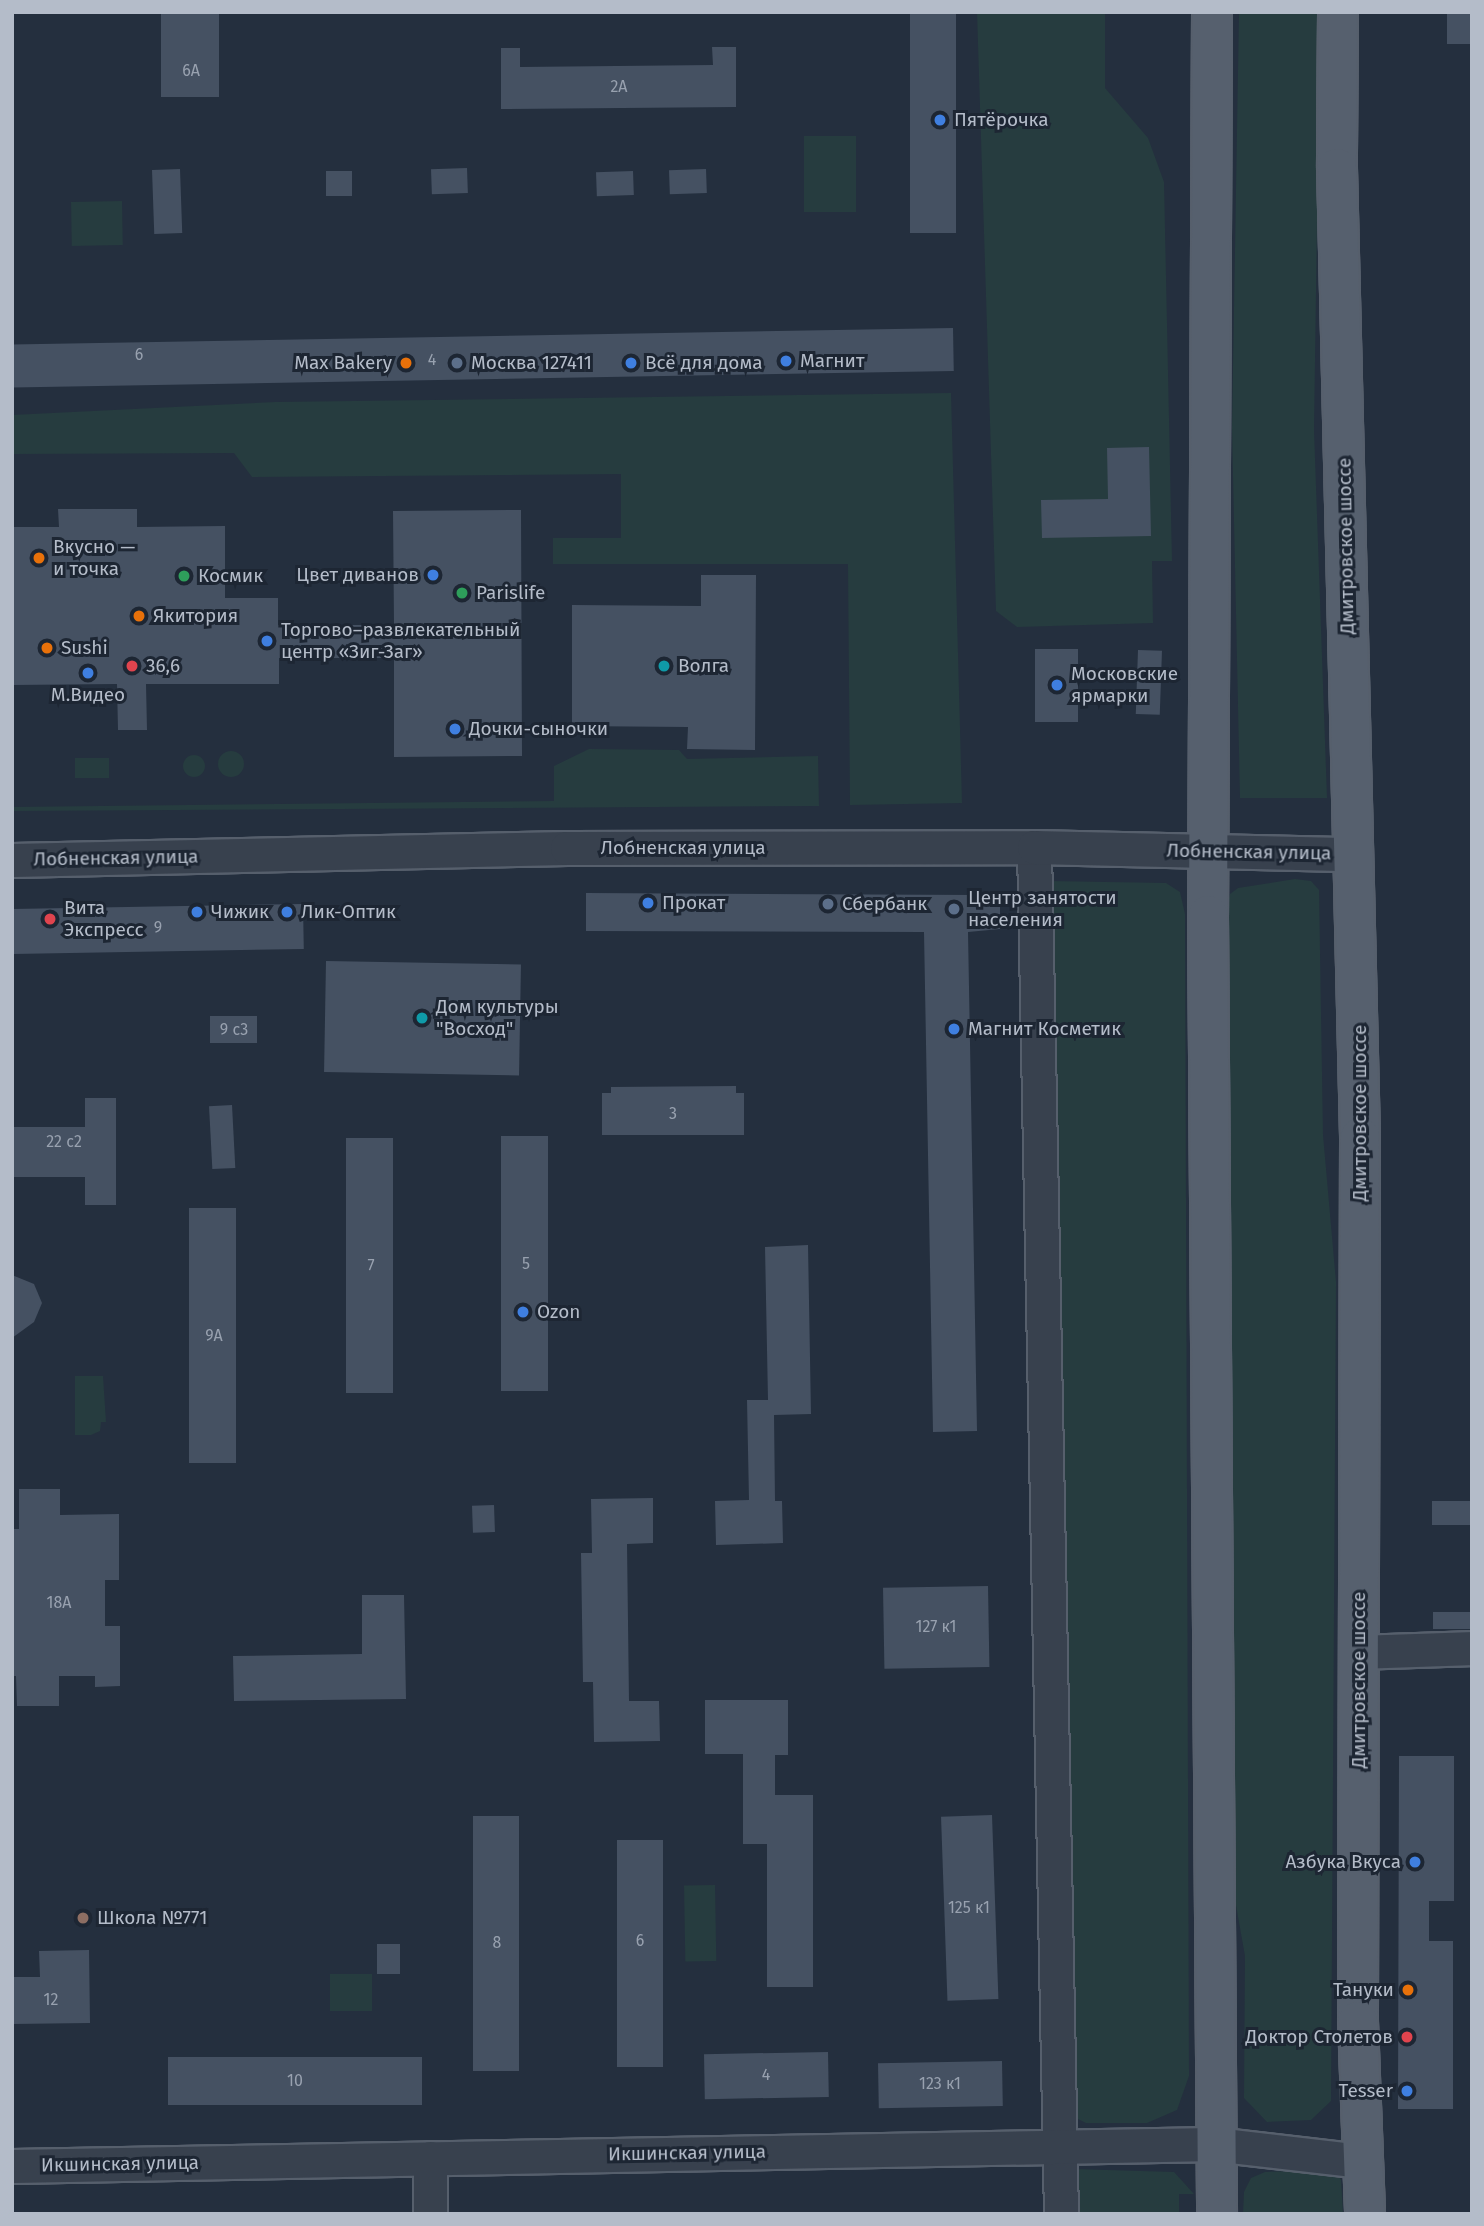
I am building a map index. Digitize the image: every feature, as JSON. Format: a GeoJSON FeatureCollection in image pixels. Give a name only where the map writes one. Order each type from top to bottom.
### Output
{"type":"FeatureCollection","features":[{"type":"Feature","properties":{"kind":"main road"},"geometry":{"type":"LineString","coordinates":[[1212,12],[1208,851],[1214,2144],[1217,2214]]}},
{"type":"Feature","properties":{"kind":"main road","name":"Дмитровское шоссе"},"geometry":{"type":"LineString","coordinates":[[1338,12],[1360,1136],[1360,2161],[1365,2214]]}},
{"type":"Feature","properties":{"kind":"street","name":"Лобненская улица"},"geometry":{"type":"LineString","coordinates":[[12,860],[567,848],[1034,848],[1353,854]]}},
{"type":"Feature","properties":{"kind":"street"},"geometry":{"type":"LineString","coordinates":[[1034,848],[1053,1649],[1061,2214]]}},
{"type":"Feature","properties":{"kind":"street"},"geometry":{"type":"LineString","coordinates":[[1359,1652],[1472,1648]]}},
{"type":"Feature","properties":{"kind":"street","name":"Икшинская улица"},"geometry":{"type":"LineString","coordinates":[[12,2166],[1214,2144],[1360,2161]]}},
{"type":"Feature","properties":{"kind":"street"},"geometry":{"type":"LineString","coordinates":[[430,2158],[430,2214]]}},
{"type":"Feature","properties":{"kind":"green space"},"geometry":{"type":"Polygon","coordinates":[[[977,12],[1105,12],[1105,88],[1148,138],[1164,182],[1172,561],[1152,561],[1153,623],[1017,627],[996,611],[977,12]]]}},
{"type":"Feature","properties":{"kind":"green space"},"geometry":{"type":"Polygon","coordinates":[[[1239,12],[1320,12],[1314,430],[1327,798],[1240,798],[1232,428],[1239,12]]]}},
{"type":"Feature","properties":{"kind":"green space"},"geometry":{"type":"Polygon","coordinates":[[[804,136],[856,136],[856,212],[804,212],[804,136]]]}},
{"type":"Feature","properties":{"kind":"green space"},"geometry":{"type":"Polygon","coordinates":[[[122,201],[123,245],[72,246],[71,202],[122,201]]]}},
{"type":"Feature","properties":{"kind":"green space"},"geometry":{"type":"Polygon","coordinates":[[[951,393],[962,803],[850,805],[848,564],[553,564],[553,538],[621,538],[621,474],[252,477],[234,453],[12,454],[12,415],[276,402],[951,393]]]}},
{"type":"Feature","properties":{"kind":"green space"},"geometry":{"type":"Polygon","coordinates":[[[589,749],[679,750],[687,759],[818,756],[819,806],[12,811],[12,807],[554,801],[554,766],[589,749]]]}},
{"type":"Feature","properties":{"kind":"green space"},"geometry":{"type":"Polygon","coordinates":[[[231,751],[240,755],[244,764],[240,773],[231,777],[222,773],[218,764],[222,755],[231,751]]]}},
{"type":"Feature","properties":{"kind":"green space"},"geometry":{"type":"Polygon","coordinates":[[[194,755],[202,758],[205,766],[202,774],[194,777],[186,774],[183,766],[186,758],[194,755]]]}},
{"type":"Feature","properties":{"kind":"green space"},"geometry":{"type":"Polygon","coordinates":[[[75,758],[109,758],[109,778],[75,778],[75,758]]]}},
{"type":"Feature","properties":{"kind":"green space"},"geometry":{"type":"Polygon","coordinates":[[[1295,879],[1311,881],[1319,890],[1323,1135],[1336,1282],[1331,2101],[1311,2120],[1267,2122],[1244,2098],[1245,1956],[1234,1894],[1226,911],[1230,894],[1238,888],[1295,879]]]}},
{"type":"Feature","properties":{"kind":"green space"},"geometry":{"type":"Polygon","coordinates":[[[1048,881],[1166,883],[1180,892],[1185,914],[1189,2076],[1177,2110],[1147,2123],[1086,2123],[1074,2117],[1048,881]]]}},
{"type":"Feature","properties":{"kind":"green space"},"geometry":{"type":"Polygon","coordinates":[[[75,1376],[103,1376],[106,1422],[101,1422],[100,1431],[91,1435],[75,1435],[75,1376]]]}},
{"type":"Feature","properties":{"kind":"green space"},"geometry":{"type":"Polygon","coordinates":[[[715,1885],[716,1961],[685,1962],[684,1886],[715,1885]]]}},
{"type":"Feature","properties":{"kind":"green space"},"geometry":{"type":"Polygon","coordinates":[[[330,1974],[372,1974],[372,2011],[330,2011],[330,1974]]]}},
{"type":"Feature","properties":{"kind":"green space"},"geometry":{"type":"Polygon","coordinates":[[[1073,2169],[1174,2172],[1194,2194],[1179,2194],[1179,2214],[1074,2214],[1073,2169]]]}},
{"type":"Feature","properties":{"kind":"green space"},"geometry":{"type":"Polygon","coordinates":[[[1265,2172],[1336,2172],[1341,2180],[1343,2214],[1243,2214],[1244,2192],[1251,2178],[1265,2172]]]}},
{"type":"Feature","properties":{"kind":"building"},"geometry":{"type":"Polygon","coordinates":[[[161,12],[219,12],[219,97],[161,97],[161,12]]]}},
{"type":"Feature","properties":{"kind":"building"},"geometry":{"type":"Polygon","coordinates":[[[910,12],[956,12],[956,233],[910,233],[910,12]]]}},
{"type":"Feature","properties":{"kind":"building"},"geometry":{"type":"Polygon","coordinates":[[[1447,12],[1472,12],[1472,44],[1447,44],[1447,12]]]}},
{"type":"Feature","properties":{"kind":"building"},"geometry":{"type":"Polygon","coordinates":[[[712,47],[736,47],[736,107],[501,109],[501,48],[520,48],[520,67],[713,65],[712,47]]]}},
{"type":"Feature","properties":{"kind":"building"},"geometry":{"type":"Polygon","coordinates":[[[467,168],[468,193],[432,194],[431,169],[467,168]]]}},
{"type":"Feature","properties":{"kind":"building"},"geometry":{"type":"Polygon","coordinates":[[[180,169],[182,233],[154,234],[152,170],[180,169]]]}},
{"type":"Feature","properties":{"kind":"building"},"geometry":{"type":"Polygon","coordinates":[[[706,169],[707,193],[670,194],[669,170],[706,169]]]}},
{"type":"Feature","properties":{"kind":"building"},"geometry":{"type":"Polygon","coordinates":[[[326,171],[352,171],[352,196],[326,196],[326,171]]]}},
{"type":"Feature","properties":{"kind":"building"},"geometry":{"type":"Polygon","coordinates":[[[633,171],[634,195],[597,196],[596,172],[633,171]]]}},
{"type":"Feature","properties":{"kind":"building"},"geometry":{"type":"Polygon","coordinates":[[[953,328],[954,371],[13,387],[12,344],[953,328]]]}},
{"type":"Feature","properties":{"kind":"building"},"geometry":{"type":"Polygon","coordinates":[[[1149,447],[1151,536],[1042,538],[1041,500],[1108,499],[1107,448],[1149,447]]]}},
{"type":"Feature","properties":{"kind":"building","name":"Торгово–развлекательный центр «Зиг-Заг»"},"geometry":{"type":"Polygon","coordinates":[[[58,509],[137,509],[137,527],[225,526],[225,598],[278,598],[278,625],[394,625],[393,511],[521,510],[522,756],[394,757],[394,658],[279,658],[279,684],[146,684],[147,730],[118,730],[117,684],[12,685],[12,527],[59,527],[58,509]]]}},
{"type":"Feature","properties":{"kind":"building","name":"Волга"},"geometry":{"type":"Polygon","coordinates":[[[701,575],[756,575],[755,750],[687,749],[688,727],[572,726],[572,605],[701,606],[701,575]]]}},
{"type":"Feature","properties":{"kind":"building","name":"Московские ярмарки"},"geometry":{"type":"Polygon","coordinates":[[[1035,649],[1078,649],[1078,722],[1035,722],[1035,649]]]}},
{"type":"Feature","properties":{"kind":"building"},"geometry":{"type":"Polygon","coordinates":[[[1138,650],[1162,651],[1160,715],[1136,714],[1138,650]]]}},
{"type":"Feature","properties":{"kind":"building"},"geometry":{"type":"Polygon","coordinates":[[[586,893],[979,895],[979,901],[1000,901],[1000,929],[968,932],[977,1431],[933,1432],[924,932],[586,931],[586,893]]]}},
{"type":"Feature","properties":{"kind":"building"},"geometry":{"type":"Polygon","coordinates":[[[303,904],[304,949],[13,954],[12,909],[303,904]]]}},
{"type":"Feature","properties":{"kind":"building","name":"Дом культуры \"Восход\""},"geometry":{"type":"Polygon","coordinates":[[[326,961],[521,964],[519,1075],[324,1072],[326,961]]]}},
{"type":"Feature","properties":{"kind":"building"},"geometry":{"type":"Polygon","coordinates":[[[210,1016],[257,1016],[257,1043],[210,1043],[210,1016]]]}},
{"type":"Feature","properties":{"kind":"building"},"geometry":{"type":"Polygon","coordinates":[[[736,1086],[736,1093],[744,1093],[744,1135],[602,1135],[602,1093],[611,1093],[611,1087],[736,1086]]]}},
{"type":"Feature","properties":{"kind":"building"},"geometry":{"type":"Polygon","coordinates":[[[85,1098],[116,1098],[116,1205],[85,1205],[85,1177],[12,1177],[12,1127],[85,1127],[85,1098]]]}},
{"type":"Feature","properties":{"kind":"building"},"geometry":{"type":"Polygon","coordinates":[[[232,1105],[235,1168],[212,1169],[209,1106],[232,1105]]]}},
{"type":"Feature","properties":{"kind":"building"},"geometry":{"type":"Polygon","coordinates":[[[501,1136],[548,1136],[548,1391],[501,1391],[501,1136]]]}},
{"type":"Feature","properties":{"kind":"building"},"geometry":{"type":"Polygon","coordinates":[[[346,1138],[393,1138],[393,1393],[346,1393],[346,1138]]]}},
{"type":"Feature","properties":{"kind":"building"},"geometry":{"type":"Polygon","coordinates":[[[189,1208],[236,1208],[236,1463],[189,1463],[189,1208]]]}},
{"type":"Feature","properties":{"kind":"building"},"geometry":{"type":"Polygon","coordinates":[[[808,1245],[811,1414],[774,1415],[775,1501],[782,1501],[783,1543],[716,1545],[715,1501],[749,1500],[747,1400],[768,1400],[765,1247],[808,1245]]]}},
{"type":"Feature","properties":{"kind":"building"},"geometry":{"type":"Polygon","coordinates":[[[12,1275],[34,1284],[42,1303],[34,1322],[12,1338],[12,1275]]]}},
{"type":"Feature","properties":{"kind":"building"},"geometry":{"type":"Polygon","coordinates":[[[19,1489],[60,1489],[60,1515],[119,1514],[119,1580],[105,1580],[105,1626],[120,1626],[120,1686],[95,1687],[95,1676],[59,1676],[59,1706],[17,1706],[16,1676],[12,1676],[12,1529],[19,1529],[19,1489]]]}},
{"type":"Feature","properties":{"kind":"building"},"geometry":{"type":"Polygon","coordinates":[[[653,1498],[653,1543],[627,1544],[629,1701],[659,1701],[660,1741],[594,1742],[593,1682],[583,1682],[581,1553],[592,1553],[591,1499],[653,1498]]]}},
{"type":"Feature","properties":{"kind":"building"},"geometry":{"type":"Polygon","coordinates":[[[1432,1501],[1472,1501],[1472,1525],[1432,1525],[1432,1501]]]}},
{"type":"Feature","properties":{"kind":"building"},"geometry":{"type":"Polygon","coordinates":[[[494,1505],[495,1532],[473,1533],[472,1506],[494,1505]]]}},
{"type":"Feature","properties":{"kind":"building"},"geometry":{"type":"Polygon","coordinates":[[[988,1586],[989,1667],[884,1669],[883,1588],[988,1586]]]}},
{"type":"Feature","properties":{"kind":"building"},"geometry":{"type":"Polygon","coordinates":[[[362,1595],[404,1595],[406,1699],[234,1701],[233,1656],[362,1654],[362,1595]]]}},
{"type":"Feature","properties":{"kind":"building"},"geometry":{"type":"Polygon","coordinates":[[[1433,1612],[1472,1612],[1472,1629],[1433,1629],[1433,1612]]]}},
{"type":"Feature","properties":{"kind":"building"},"geometry":{"type":"Polygon","coordinates":[[[705,1700],[788,1700],[788,1755],[775,1755],[775,1795],[813,1795],[813,1987],[767,1987],[767,1844],[743,1844],[743,1754],[705,1754],[705,1700]]]}},
{"type":"Feature","properties":{"kind":"building"},"geometry":{"type":"Polygon","coordinates":[[[1399,1756],[1454,1756],[1454,1901],[1429,1901],[1429,1941],[1453,1941],[1453,2109],[1398,2109],[1399,1756]]]}},
{"type":"Feature","properties":{"kind":"building"},"geometry":{"type":"Polygon","coordinates":[[[992,1815],[998,1999],[947,2001],[941,1817],[992,1815]]]}},
{"type":"Feature","properties":{"kind":"building"},"geometry":{"type":"Polygon","coordinates":[[[473,1816],[519,1816],[519,2071],[473,2071],[473,1816]]]}},
{"type":"Feature","properties":{"kind":"building"},"geometry":{"type":"Polygon","coordinates":[[[617,1840],[663,1840],[663,2067],[617,2067],[617,1840]]]}},
{"type":"Feature","properties":{"kind":"building"},"geometry":{"type":"Polygon","coordinates":[[[377,1944],[400,1944],[400,1974],[377,1974],[377,1944]]]}},
{"type":"Feature","properties":{"kind":"building"},"geometry":{"type":"Polygon","coordinates":[[[89,1950],[90,2023],[12,2024],[12,1977],[40,1977],[39,1951],[89,1950]]]}},
{"type":"Feature","properties":{"kind":"building"},"geometry":{"type":"Polygon","coordinates":[[[828,2052],[829,2097],[705,2099],[704,2054],[828,2052]]]}},
{"type":"Feature","properties":{"kind":"building"},"geometry":{"type":"Polygon","coordinates":[[[168,2057],[422,2057],[422,2105],[168,2105],[168,2057]]]}},
{"type":"Feature","properties":{"kind":"building"},"geometry":{"type":"Polygon","coordinates":[[[1002,2061],[1003,2106],[879,2108],[878,2063],[1002,2061]]]}},
{"type":"Feature","properties":{"kind":"place","name":"Пятёрочка"},"geometry":{"type":"Point","coordinates":[940,120]}},
{"type":"Feature","properties":{"kind":"place","name":"Магнит"},"geometry":{"type":"Point","coordinates":[786,361]}},
{"type":"Feature","properties":{"kind":"place","name":"Max Bakery"},"geometry":{"type":"Point","coordinates":[406,363]}},
{"type":"Feature","properties":{"kind":"place","name":"Москва 127411"},"geometry":{"type":"Point","coordinates":[457,363]}},
{"type":"Feature","properties":{"kind":"place","name":"Всё для дома"},"geometry":{"type":"Point","coordinates":[631,363]}},
{"type":"Feature","properties":{"kind":"place","name":"Вкусно — и точка"},"geometry":{"type":"Point","coordinates":[39,558]}},
{"type":"Feature","properties":{"kind":"place","name":"Цвет диванов"},"geometry":{"type":"Point","coordinates":[433,575]}},
{"type":"Feature","properties":{"kind":"place","name":"Космик"},"geometry":{"type":"Point","coordinates":[184,576]}},
{"type":"Feature","properties":{"kind":"place","name":"Parislife"},"geometry":{"type":"Point","coordinates":[462,593]}},
{"type":"Feature","properties":{"kind":"place","name":"Якитория"},"geometry":{"type":"Point","coordinates":[139,616]}},
{"type":"Feature","properties":{"kind":"place","name":"Торгово–развлекательный центр «Зиг-Заг»"},"geometry":{"type":"Point","coordinates":[267,641]}},
{"type":"Feature","properties":{"kind":"place","name":"Sushi"},"geometry":{"type":"Point","coordinates":[47,648]}},
{"type":"Feature","properties":{"kind":"place","name":"36,6"},"geometry":{"type":"Point","coordinates":[132,666]}},
{"type":"Feature","properties":{"kind":"place","name":"Волга"},"geometry":{"type":"Point","coordinates":[664,666]}},
{"type":"Feature","properties":{"kind":"place","name":"М.Видео"},"geometry":{"type":"Point","coordinates":[88,673]}},
{"type":"Feature","properties":{"kind":"place","name":"Московские ярмарки"},"geometry":{"type":"Point","coordinates":[1057,685]}},
{"type":"Feature","properties":{"kind":"place","name":"Дочки-сыночки"},"geometry":{"type":"Point","coordinates":[455,729]}},
{"type":"Feature","properties":{"kind":"place","name":"Прокат"},"geometry":{"type":"Point","coordinates":[648,903]}},
{"type":"Feature","properties":{"kind":"place","name":"Сбербанк"},"geometry":{"type":"Point","coordinates":[828,904]}},
{"type":"Feature","properties":{"kind":"place","name":"Центр занятости населения"},"geometry":{"type":"Point","coordinates":[954,909]}},
{"type":"Feature","properties":{"kind":"place","name":"Чижик"},"geometry":{"type":"Point","coordinates":[197,912]}},
{"type":"Feature","properties":{"kind":"place","name":"Лик-Оптик"},"geometry":{"type":"Point","coordinates":[287,912]}},
{"type":"Feature","properties":{"kind":"place","name":"Вита Экспресс"},"geometry":{"type":"Point","coordinates":[50,919]}},
{"type":"Feature","properties":{"kind":"place","name":"Дом культуры \"Восход\""},"geometry":{"type":"Point","coordinates":[422,1018]}},
{"type":"Feature","properties":{"kind":"place","name":"Магнит Косметик"},"geometry":{"type":"Point","coordinates":[954,1029]}},
{"type":"Feature","properties":{"kind":"place","name":"Ozon"},"geometry":{"type":"Point","coordinates":[523,1312]}},
{"type":"Feature","properties":{"kind":"place","name":"Азбука Вкуса"},"geometry":{"type":"Point","coordinates":[1415,1862]}},
{"type":"Feature","properties":{"kind":"place","name":"Школа №771"},"geometry":{"type":"Point","coordinates":[83,1918]}},
{"type":"Feature","properties":{"kind":"place","name":"Тануки"},"geometry":{"type":"Point","coordinates":[1408,1990]}},
{"type":"Feature","properties":{"kind":"place","name":"Доктор Столетов"},"geometry":{"type":"Point","coordinates":[1407,2037]}},
{"type":"Feature","properties":{"kind":"place","name":"Tesser"},"geometry":{"type":"Point","coordinates":[1407,2091]}}]}
